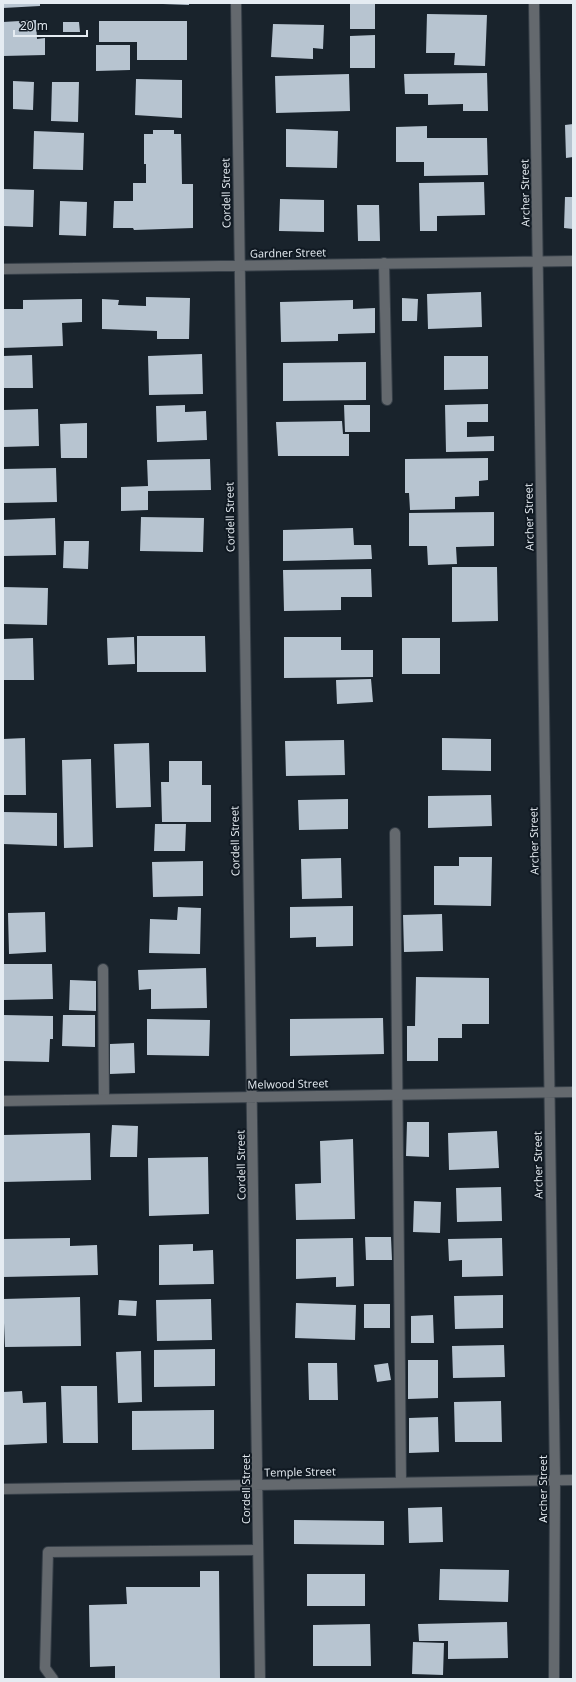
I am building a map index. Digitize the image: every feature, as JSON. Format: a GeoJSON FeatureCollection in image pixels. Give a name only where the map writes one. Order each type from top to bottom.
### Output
{"type":"FeatureCollection","features":[{"type":"Feature","properties":{"kind":"street","name":"Cordell Street"},"geometry":{"type":"LineString","coordinates":[[236,3],[260,1679]]}},
{"type":"Feature","properties":{"kind":"street","name":"Archer Street"},"geometry":{"type":"LineString","coordinates":[[534,3],[555,1480],[554,1679]]}},
{"type":"Feature","properties":{"kind":"street","name":"Gardner Street"},"geometry":{"type":"LineString","coordinates":[[3,269],[573,261]]}},
{"type":"Feature","properties":{"kind":"street"},"geometry":{"type":"LineString","coordinates":[[384,263],[387,400]]}},
{"type":"Feature","properties":{"kind":"street"},"geometry":{"type":"LineString","coordinates":[[395,833],[401,1482]]}},
{"type":"Feature","properties":{"kind":"street"},"geometry":{"type":"LineString","coordinates":[[103,969],[104,1099]]}},
{"type":"Feature","properties":{"kind":"street","name":"Melwood Street"},"geometry":{"type":"LineString","coordinates":[[3,1101],[573,1092]]}},
{"type":"Feature","properties":{"kind":"street","name":"Temple Street"},"geometry":{"type":"LineString","coordinates":[[3,1489],[573,1480]]}},
{"type":"Feature","properties":{"kind":"street"},"geometry":{"type":"LineString","coordinates":[[54,1679],[44,1668],[48,1552],[258,1550]]}},
{"type":"Feature","properties":{"kind":"building"},"geometry":{"type":"Polygon","coordinates":[[[3,3],[40,3],[40,6],[3,8],[3,3]]]}},
{"type":"Feature","properties":{"kind":"building"},"geometry":{"type":"Polygon","coordinates":[[[189,3],[189,5],[163,4],[189,3]]]}},
{"type":"Feature","properties":{"kind":"building"},"geometry":{"type":"Polygon","coordinates":[[[350,3],[375,3],[375,29],[350,29],[350,3]]]}},
{"type":"Feature","properties":{"kind":"building"},"geometry":{"type":"Polygon","coordinates":[[[427,14],[487,15],[485,66],[454,65],[455,53],[426,53],[427,14]]]}},
{"type":"Feature","properties":{"kind":"building"},"geometry":{"type":"Polygon","coordinates":[[[36,20],[37,39],[45,38],[45,55],[3,56],[3,22],[36,20]]]}},
{"type":"Feature","properties":{"kind":"building"},"geometry":{"type":"Polygon","coordinates":[[[99,21],[187,21],[187,60],[137,60],[137,42],[99,42],[99,21]]]}},
{"type":"Feature","properties":{"kind":"building"},"geometry":{"type":"Polygon","coordinates":[[[63,22],[79,22],[80,32],[63,32],[63,22]]]}},
{"type":"Feature","properties":{"kind":"building"},"geometry":{"type":"Polygon","coordinates":[[[273,24],[324,25],[323,49],[313,48],[313,59],[271,57],[273,24]]]}},
{"type":"Feature","properties":{"kind":"building"},"geometry":{"type":"Polygon","coordinates":[[[375,35],[375,68],[350,68],[350,36],[375,35]]]}},
{"type":"Feature","properties":{"kind":"building"},"geometry":{"type":"Polygon","coordinates":[[[96,45],[130,45],[130,70],[96,71],[96,45]]]}},
{"type":"Feature","properties":{"kind":"building"},"geometry":{"type":"Polygon","coordinates":[[[487,73],[488,111],[463,111],[463,104],[428,105],[428,94],[405,94],[404,74],[487,73]]]}},
{"type":"Feature","properties":{"kind":"building"},"geometry":{"type":"Polygon","coordinates":[[[349,74],[350,111],[276,113],[275,76],[349,74]]]}},
{"type":"Feature","properties":{"kind":"building"},"geometry":{"type":"Polygon","coordinates":[[[136,79],[182,80],[182,118],[135,115],[136,79]]]}},
{"type":"Feature","properties":{"kind":"building"},"geometry":{"type":"Polygon","coordinates":[[[13,81],[34,82],[33,110],[13,109],[13,81]]]}},
{"type":"Feature","properties":{"kind":"building"},"geometry":{"type":"Polygon","coordinates":[[[52,82],[79,82],[78,122],[51,121],[52,82]]]}},
{"type":"Feature","properties":{"kind":"building"},"geometry":{"type":"Polygon","coordinates":[[[573,124],[573,157],[566,158],[565,125],[573,124]]]}},
{"type":"Feature","properties":{"kind":"building"},"geometry":{"type":"Polygon","coordinates":[[[427,126],[427,138],[487,138],[488,175],[424,176],[424,162],[396,162],[396,127],[427,126]]]}},
{"type":"Feature","properties":{"kind":"building"},"geometry":{"type":"Polygon","coordinates":[[[286,129],[338,131],[337,168],[286,167],[286,129]]]}},
{"type":"Feature","properties":{"kind":"building"},"geometry":{"type":"Polygon","coordinates":[[[153,130],[174,130],[174,134],[181,134],[182,184],[193,184],[193,228],[134,230],[133,228],[113,228],[114,201],[133,201],[133,183],[146,183],[146,164],[144,164],[144,134],[153,134],[153,130]]]}},
{"type":"Feature","properties":{"kind":"building"},"geometry":{"type":"Polygon","coordinates":[[[34,131],[84,133],[83,170],[33,169],[34,131]]]}},
{"type":"Feature","properties":{"kind":"building"},"geometry":{"type":"Polygon","coordinates":[[[484,182],[485,215],[437,216],[437,231],[420,231],[419,183],[484,182]]]}},
{"type":"Feature","properties":{"kind":"building"},"geometry":{"type":"Polygon","coordinates":[[[3,189],[34,190],[33,227],[3,226],[3,189]]]}},
{"type":"Feature","properties":{"kind":"building"},"geometry":{"type":"Polygon","coordinates":[[[565,197],[573,197],[573,229],[564,228],[565,197]]]}},
{"type":"Feature","properties":{"kind":"building"},"geometry":{"type":"Polygon","coordinates":[[[280,199],[324,200],[324,232],[279,231],[280,199]]]}},
{"type":"Feature","properties":{"kind":"building"},"geometry":{"type":"Polygon","coordinates":[[[60,201],[87,202],[86,236],[59,235],[60,201]]]}},
{"type":"Feature","properties":{"kind":"building"},"geometry":{"type":"Polygon","coordinates":[[[357,205],[379,205],[380,241],[358,241],[357,205]]]}},
{"type":"Feature","properties":{"kind":"building"},"geometry":{"type":"Polygon","coordinates":[[[481,292],[482,327],[428,329],[427,294],[481,292]]]}},
{"type":"Feature","properties":{"kind":"building"},"geometry":{"type":"Polygon","coordinates":[[[146,297],[190,298],[189,339],[157,339],[157,331],[102,329],[102,299],[119,300],[118,305],[146,306],[146,297]]]}},
{"type":"Feature","properties":{"kind":"building"},"geometry":{"type":"Polygon","coordinates":[[[402,298],[418,299],[417,321],[402,321],[402,298]]]}},
{"type":"Feature","properties":{"kind":"building"},"geometry":{"type":"Polygon","coordinates":[[[82,299],[82,322],[62,323],[63,346],[3,348],[3,309],[23,309],[23,300],[82,299]]]}},
{"type":"Feature","properties":{"kind":"building"},"geometry":{"type":"Polygon","coordinates":[[[353,300],[353,309],[375,308],[375,333],[338,334],[338,341],[281,342],[280,302],[353,300]]]}},
{"type":"Feature","properties":{"kind":"building"},"geometry":{"type":"Polygon","coordinates":[[[202,354],[203,394],[149,395],[148,356],[202,354]]]}},
{"type":"Feature","properties":{"kind":"building"},"geometry":{"type":"Polygon","coordinates":[[[32,355],[33,388],[3,388],[3,356],[32,355]]]}},
{"type":"Feature","properties":{"kind":"building"},"geometry":{"type":"Polygon","coordinates":[[[444,356],[488,356],[488,389],[444,390],[444,356]]]}},
{"type":"Feature","properties":{"kind":"building"},"geometry":{"type":"Polygon","coordinates":[[[366,362],[366,400],[283,401],[283,363],[366,362]]]}},
{"type":"Feature","properties":{"kind":"building"},"geometry":{"type":"Polygon","coordinates":[[[488,404],[488,422],[467,422],[467,437],[494,436],[494,451],[446,452],[445,405],[488,404]]]}},
{"type":"Feature","properties":{"kind":"building"},"geometry":{"type":"Polygon","coordinates":[[[185,405],[185,412],[206,411],[207,440],[157,442],[156,406],[185,405]]]}},
{"type":"Feature","properties":{"kind":"building"},"geometry":{"type":"Polygon","coordinates":[[[344,405],[370,405],[370,432],[345,432],[344,405]]]}},
{"type":"Feature","properties":{"kind":"building"},"geometry":{"type":"Polygon","coordinates":[[[38,409],[39,446],[3,447],[3,410],[38,409]]]}},
{"type":"Feature","properties":{"kind":"building"},"geometry":{"type":"Polygon","coordinates":[[[342,421],[343,434],[349,434],[349,456],[278,456],[276,422],[342,421]]]}},
{"type":"Feature","properties":{"kind":"building"},"geometry":{"type":"Polygon","coordinates":[[[87,423],[87,458],[61,458],[60,424],[87,423]]]}},
{"type":"Feature","properties":{"kind":"building"},"geometry":{"type":"Polygon","coordinates":[[[488,458],[488,480],[479,481],[479,496],[455,497],[455,509],[410,510],[409,493],[405,493],[405,459],[488,458]]]}},
{"type":"Feature","properties":{"kind":"building"},"geometry":{"type":"Polygon","coordinates":[[[210,459],[211,490],[148,491],[148,510],[121,511],[121,487],[148,486],[147,460],[210,459]]]}},
{"type":"Feature","properties":{"kind":"building"},"geometry":{"type":"Polygon","coordinates":[[[56,468],[57,502],[3,503],[3,469],[56,468]]]}},
{"type":"Feature","properties":{"kind":"building"},"geometry":{"type":"Polygon","coordinates":[[[494,512],[494,546],[456,547],[457,564],[428,565],[427,546],[409,546],[409,513],[494,512]]]}},
{"type":"Feature","properties":{"kind":"building"},"geometry":{"type":"Polygon","coordinates":[[[141,517],[204,518],[203,552],[140,551],[141,517]]]}},
{"type":"Feature","properties":{"kind":"building"},"geometry":{"type":"Polygon","coordinates":[[[55,518],[56,555],[3,556],[3,520],[55,518]]]}},
{"type":"Feature","properties":{"kind":"building"},"geometry":{"type":"Polygon","coordinates":[[[353,528],[354,545],[371,545],[372,559],[283,561],[283,530],[353,528]]]}},
{"type":"Feature","properties":{"kind":"building"},"geometry":{"type":"Polygon","coordinates":[[[64,541],[89,541],[88,569],[63,568],[64,541]]]}},
{"type":"Feature","properties":{"kind":"building"},"geometry":{"type":"Polygon","coordinates":[[[452,567],[497,567],[498,621],[452,622],[452,567]]]}},
{"type":"Feature","properties":{"kind":"building"},"geometry":{"type":"Polygon","coordinates":[[[371,569],[372,597],[341,597],[341,610],[284,611],[283,570],[371,569]]]}},
{"type":"Feature","properties":{"kind":"building"},"geometry":{"type":"Polygon","coordinates":[[[3,587],[48,588],[47,625],[3,624],[3,587]]]}},
{"type":"Feature","properties":{"kind":"building"},"geometry":{"type":"Polygon","coordinates":[[[137,636],[205,636],[206,672],[137,672],[137,636]]]}},
{"type":"Feature","properties":{"kind":"building"},"geometry":{"type":"Polygon","coordinates":[[[134,637],[135,664],[108,665],[107,638],[134,637]]]}},
{"type":"Feature","properties":{"kind":"building"},"geometry":{"type":"Polygon","coordinates":[[[284,637],[341,637],[341,650],[373,650],[373,677],[284,678],[284,637]]]}},
{"type":"Feature","properties":{"kind":"building"},"geometry":{"type":"Polygon","coordinates":[[[33,638],[34,680],[3,680],[3,639],[33,638]]]}},
{"type":"Feature","properties":{"kind":"building"},"geometry":{"type":"Polygon","coordinates":[[[402,638],[440,638],[440,674],[402,674],[402,638]]]}},
{"type":"Feature","properties":{"kind":"building"},"geometry":{"type":"Polygon","coordinates":[[[371,679],[373,702],[337,704],[336,680],[371,679]]]}},
{"type":"Feature","properties":{"kind":"building"},"geometry":{"type":"Polygon","coordinates":[[[25,738],[26,795],[3,795],[3,739],[25,738]]]}},
{"type":"Feature","properties":{"kind":"building"},"geometry":{"type":"Polygon","coordinates":[[[442,738],[491,739],[491,771],[442,770],[442,738]]]}},
{"type":"Feature","properties":{"kind":"building"},"geometry":{"type":"Polygon","coordinates":[[[344,740],[345,775],[286,776],[285,741],[344,740]]]}},
{"type":"Feature","properties":{"kind":"building"},"geometry":{"type":"Polygon","coordinates":[[[149,743],[151,807],[116,808],[114,744],[149,743]]]}},
{"type":"Feature","properties":{"kind":"building"},"geometry":{"type":"Polygon","coordinates":[[[91,759],[93,847],[64,848],[62,760],[91,759]]]}},
{"type":"Feature","properties":{"kind":"building"},"geometry":{"type":"Polygon","coordinates":[[[169,761],[202,761],[202,785],[211,785],[211,822],[162,822],[161,782],[169,782],[169,761]]]}},
{"type":"Feature","properties":{"kind":"building"},"geometry":{"type":"Polygon","coordinates":[[[491,795],[492,826],[428,828],[428,796],[491,795]]]}},
{"type":"Feature","properties":{"kind":"building"},"geometry":{"type":"Polygon","coordinates":[[[348,799],[348,829],[299,830],[298,800],[348,799]]]}},
{"type":"Feature","properties":{"kind":"building"},"geometry":{"type":"Polygon","coordinates":[[[3,812],[57,813],[57,846],[3,844],[3,812]]]}},
{"type":"Feature","properties":{"kind":"building"},"geometry":{"type":"Polygon","coordinates":[[[155,824],[186,824],[185,851],[154,851],[155,824]]]}},
{"type":"Feature","properties":{"kind":"building"},"geometry":{"type":"Polygon","coordinates":[[[459,857],[492,857],[491,906],[434,905],[434,866],[459,866],[459,857]]]}},
{"type":"Feature","properties":{"kind":"building"},"geometry":{"type":"Polygon","coordinates":[[[341,858],[342,898],[302,899],[301,859],[341,858]]]}},
{"type":"Feature","properties":{"kind":"building"},"geometry":{"type":"Polygon","coordinates":[[[203,861],[203,896],[153,897],[152,862],[203,861]]]}},
{"type":"Feature","properties":{"kind":"building"},"geometry":{"type":"Polygon","coordinates":[[[353,906],[353,946],[316,947],[316,937],[290,938],[290,907],[353,906]]]}},
{"type":"Feature","properties":{"kind":"building"},"geometry":{"type":"Polygon","coordinates":[[[178,907],[201,908],[200,954],[149,953],[150,919],[177,920],[178,907]]]}},
{"type":"Feature","properties":{"kind":"building"},"geometry":{"type":"Polygon","coordinates":[[[45,912],[46,952],[9,954],[8,913],[45,912]]]}},
{"type":"Feature","properties":{"kind":"building"},"geometry":{"type":"Polygon","coordinates":[[[442,914],[443,951],[404,952],[403,915],[442,914]]]}},
{"type":"Feature","properties":{"kind":"building"},"geometry":{"type":"Polygon","coordinates":[[[3,964],[52,964],[53,999],[3,1000],[3,964]]]}},
{"type":"Feature","properties":{"kind":"building"},"geometry":{"type":"Polygon","coordinates":[[[206,968],[207,1008],[151,1009],[151,989],[139,990],[138,970],[206,968]]]}},
{"type":"Feature","properties":{"kind":"building"},"geometry":{"type":"Polygon","coordinates":[[[416,977],[489,978],[489,1024],[462,1024],[462,1038],[438,1038],[438,1061],[407,1061],[407,1026],[415,1026],[416,977]]]}},
{"type":"Feature","properties":{"kind":"building"},"geometry":{"type":"Polygon","coordinates":[[[70,980],[96,981],[96,1011],[69,1010],[70,980]]]}},
{"type":"Feature","properties":{"kind":"building"},"geometry":{"type":"Polygon","coordinates":[[[3,1015],[53,1016],[53,1039],[50,1039],[49,1062],[3,1061],[3,1015]]]}},
{"type":"Feature","properties":{"kind":"building"},"geometry":{"type":"Polygon","coordinates":[[[63,1015],[95,1015],[95,1047],[62,1046],[63,1015]]]}},
{"type":"Feature","properties":{"kind":"building"},"geometry":{"type":"Polygon","coordinates":[[[383,1018],[384,1054],[290,1056],[290,1019],[383,1018]]]}},
{"type":"Feature","properties":{"kind":"building"},"geometry":{"type":"Polygon","coordinates":[[[147,1019],[210,1020],[209,1056],[147,1055],[147,1019]]]}},
{"type":"Feature","properties":{"kind":"building"},"geometry":{"type":"Polygon","coordinates":[[[134,1043],[135,1073],[110,1074],[110,1044],[134,1043]]]}},
{"type":"Feature","properties":{"kind":"building"},"geometry":{"type":"Polygon","coordinates":[[[407,1122],[429,1122],[429,1157],[406,1156],[407,1122]]]}},
{"type":"Feature","properties":{"kind":"building"},"geometry":{"type":"Polygon","coordinates":[[[112,1125],[138,1126],[137,1157],[110,1157],[112,1125]]]}},
{"type":"Feature","properties":{"kind":"building"},"geometry":{"type":"Polygon","coordinates":[[[497,1131],[499,1168],[449,1170],[448,1133],[497,1131]]]}},
{"type":"Feature","properties":{"kind":"building"},"geometry":{"type":"Polygon","coordinates":[[[90,1133],[91,1180],[3,1182],[3,1135],[90,1133]]]}},
{"type":"Feature","properties":{"kind":"building"},"geometry":{"type":"Polygon","coordinates":[[[353,1139],[355,1219],[296,1220],[295,1184],[321,1183],[320,1141],[353,1139]]]}},
{"type":"Feature","properties":{"kind":"building"},"geometry":{"type":"Polygon","coordinates":[[[208,1157],[209,1214],[149,1216],[148,1158],[208,1157]]]}},
{"type":"Feature","properties":{"kind":"building"},"geometry":{"type":"Polygon","coordinates":[[[501,1187],[502,1221],[457,1222],[456,1188],[501,1187]]]}},
{"type":"Feature","properties":{"kind":"building"},"geometry":{"type":"Polygon","coordinates":[[[414,1201],[441,1202],[440,1233],[413,1232],[414,1201]]]}},
{"type":"Feature","properties":{"kind":"building"},"geometry":{"type":"Polygon","coordinates":[[[365,1237],[391,1237],[392,1260],[366,1260],[365,1237]]]}},
{"type":"Feature","properties":{"kind":"building"},"geometry":{"type":"Polygon","coordinates":[[[70,1238],[70,1246],[97,1245],[98,1275],[3,1277],[3,1239],[70,1238]]]}},
{"type":"Feature","properties":{"kind":"building"},"geometry":{"type":"Polygon","coordinates":[[[353,1238],[354,1286],[336,1287],[336,1277],[296,1279],[296,1239],[353,1238]]]}},
{"type":"Feature","properties":{"kind":"building"},"geometry":{"type":"Polygon","coordinates":[[[502,1238],[503,1276],[462,1277],[462,1260],[449,1261],[448,1239],[502,1238]]]}},
{"type":"Feature","properties":{"kind":"building"},"geometry":{"type":"Polygon","coordinates":[[[193,1244],[193,1251],[213,1250],[214,1284],[159,1285],[159,1245],[193,1244]]]}},
{"type":"Feature","properties":{"kind":"building"},"geometry":{"type":"Polygon","coordinates":[[[503,1295],[503,1328],[455,1329],[454,1296],[503,1295]]]}},
{"type":"Feature","properties":{"kind":"building"},"geometry":{"type":"Polygon","coordinates":[[[80,1297],[81,1346],[5,1347],[3,1299],[80,1297]]]}},
{"type":"Feature","properties":{"kind":"building"},"geometry":{"type":"Polygon","coordinates":[[[211,1299],[212,1340],[157,1341],[156,1300],[211,1299]]]}},
{"type":"Feature","properties":{"kind":"building"},"geometry":{"type":"Polygon","coordinates":[[[119,1300],[137,1301],[136,1316],[118,1315],[119,1300]]]}},
{"type":"Feature","properties":{"kind":"building"},"geometry":{"type":"Polygon","coordinates":[[[296,1303],[356,1305],[355,1340],[295,1338],[296,1303]]]}},
{"type":"Feature","properties":{"kind":"building"},"geometry":{"type":"Polygon","coordinates":[[[364,1304],[390,1304],[390,1328],[364,1328],[364,1304]]]}},
{"type":"Feature","properties":{"kind":"building"},"geometry":{"type":"Polygon","coordinates":[[[433,1315],[434,1343],[411,1343],[411,1316],[433,1315]]]}},
{"type":"Feature","properties":{"kind":"building"},"geometry":{"type":"Polygon","coordinates":[[[504,1345],[505,1377],[453,1378],[452,1346],[504,1345]]]}},
{"type":"Feature","properties":{"kind":"building"},"geometry":{"type":"Polygon","coordinates":[[[215,1349],[215,1386],[154,1387],[154,1350],[215,1349]]]}},
{"type":"Feature","properties":{"kind":"building"},"geometry":{"type":"Polygon","coordinates":[[[141,1351],[142,1402],[118,1403],[116,1352],[141,1351]]]}},
{"type":"Feature","properties":{"kind":"building"},"geometry":{"type":"Polygon","coordinates":[[[408,1360],[438,1360],[438,1398],[408,1399],[408,1360]]]}},
{"type":"Feature","properties":{"kind":"building"},"geometry":{"type":"Polygon","coordinates":[[[308,1363],[337,1363],[338,1400],[309,1400],[308,1363]]]}},
{"type":"Feature","properties":{"kind":"building"},"geometry":{"type":"Polygon","coordinates":[[[388,1363],[391,1380],[377,1382],[374,1365],[388,1363]]]}},
{"type":"Feature","properties":{"kind":"building"},"geometry":{"type":"Polygon","coordinates":[[[61,1386],[97,1386],[98,1443],[63,1443],[61,1386]]]}},
{"type":"Feature","properties":{"kind":"building"},"geometry":{"type":"Polygon","coordinates":[[[22,1391],[23,1403],[46,1402],[47,1443],[3,1445],[3,1392],[22,1391]]]}},
{"type":"Feature","properties":{"kind":"building"},"geometry":{"type":"Polygon","coordinates":[[[501,1401],[502,1442],[455,1442],[454,1402],[501,1401]]]}},
{"type":"Feature","properties":{"kind":"building"},"geometry":{"type":"Polygon","coordinates":[[[214,1410],[214,1449],[132,1450],[132,1411],[214,1410]]]}},
{"type":"Feature","properties":{"kind":"building"},"geometry":{"type":"Polygon","coordinates":[[[438,1417],[439,1452],[409,1453],[409,1418],[438,1417]]]}},
{"type":"Feature","properties":{"kind":"building"},"geometry":{"type":"Polygon","coordinates":[[[442,1507],[443,1542],[409,1543],[408,1508],[442,1507]]]}},
{"type":"Feature","properties":{"kind":"building"},"geometry":{"type":"Polygon","coordinates":[[[294,1520],[384,1521],[384,1545],[294,1544],[294,1520]]]}},
{"type":"Feature","properties":{"kind":"building"},"geometry":{"type":"Polygon","coordinates":[[[440,1569],[509,1570],[508,1602],[439,1600],[440,1569]]]}},
{"type":"Feature","properties":{"kind":"building"},"geometry":{"type":"Polygon","coordinates":[[[200,1571],[219,1571],[220,1679],[115,1679],[115,1666],[90,1667],[89,1605],[127,1604],[126,1587],[200,1587],[200,1571]]]}},
{"type":"Feature","properties":{"kind":"building"},"geometry":{"type":"Polygon","coordinates":[[[307,1574],[365,1574],[365,1606],[307,1606],[307,1574]]]}},
{"type":"Feature","properties":{"kind":"building"},"geometry":{"type":"Polygon","coordinates":[[[507,1622],[508,1658],[448,1659],[448,1641],[419,1641],[418,1624],[507,1622]]]}},
{"type":"Feature","properties":{"kind":"building"},"geometry":{"type":"Polygon","coordinates":[[[370,1624],[371,1666],[313,1666],[313,1625],[370,1624]]]}},
{"type":"Feature","properties":{"kind":"building"},"geometry":{"type":"Polygon","coordinates":[[[413,1642],[444,1643],[443,1675],[412,1674],[413,1642]]]}}]}
